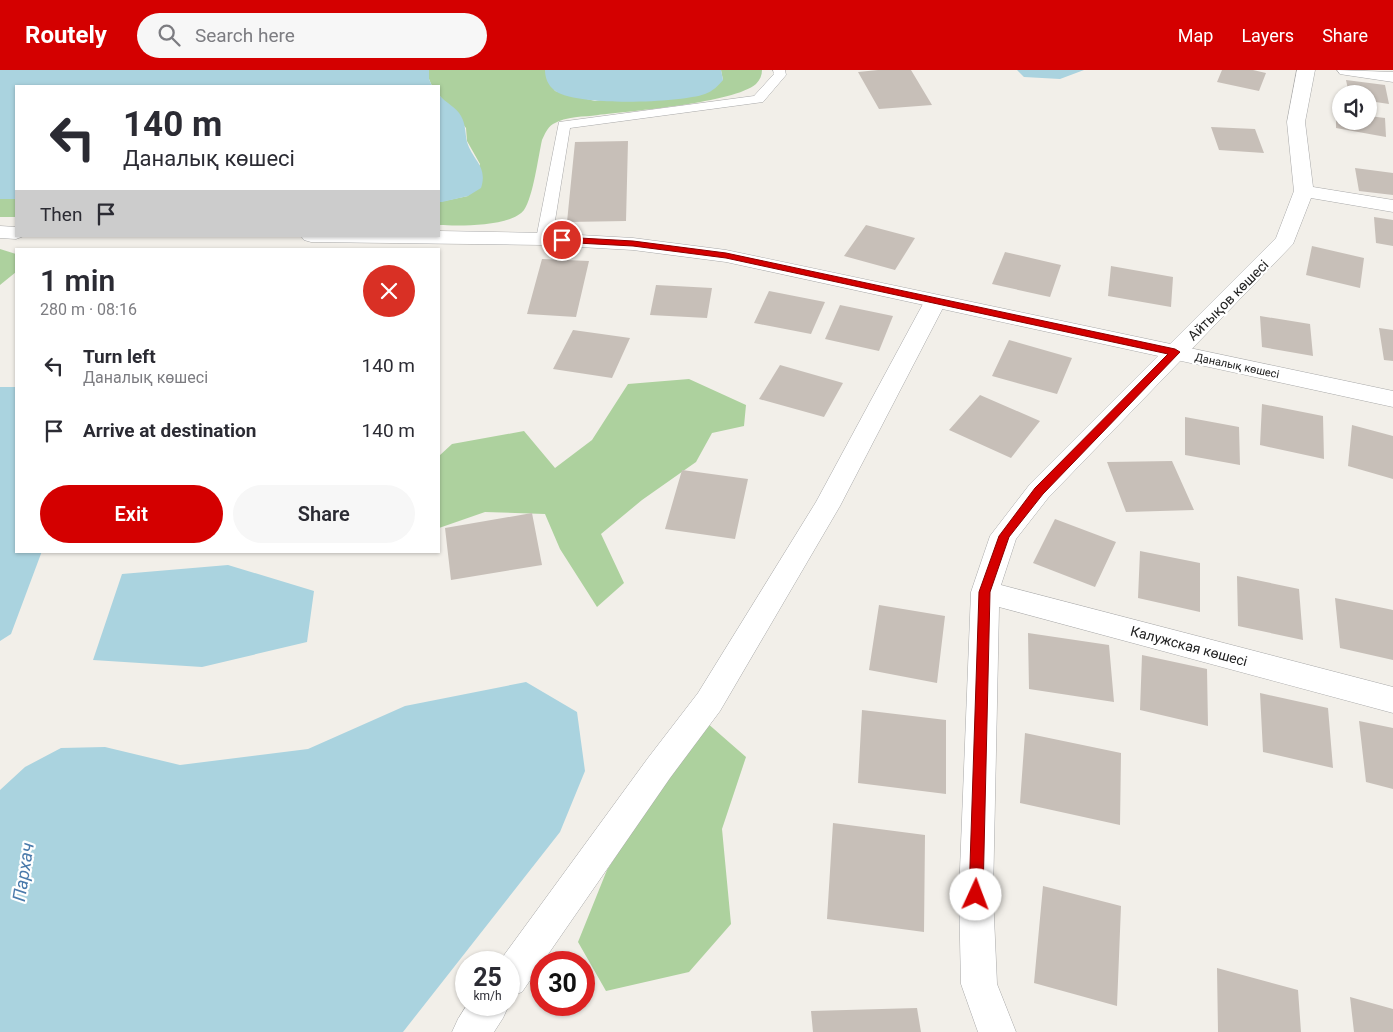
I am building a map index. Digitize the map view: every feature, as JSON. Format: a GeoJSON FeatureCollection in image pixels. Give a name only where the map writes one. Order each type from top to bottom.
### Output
{"type":"FeatureCollection","features":[{"type":"Feature","properties":{"kind":"street","name":"Айтықов көшесі"},"geometry":{"type":"LineString","coordinates":[[997,1032],[979,984],[976,895],[985,592],[1004,536],[1039,491],[1286,240],[1304,191],[1296,122],[1306,70]]}},
{"type":"Feature","properties":{"kind":"street"},"geometry":{"type":"LineString","coordinates":[[1346,70],[1393,77]]}},
{"type":"Feature","properties":{"kind":"street"},"geometry":{"type":"LineString","coordinates":[[1304,191],[1393,206]]}},
{"type":"Feature","properties":{"kind":"street"},"geometry":{"type":"LineString","coordinates":[[0,232],[15,233]]}},
{"type":"Feature","properties":{"kind":"street","name":"Даналық көшесі"},"geometry":{"type":"LineString","coordinates":[[389,237],[544,239],[633,244],[726,256],[1393,399]]}},
{"type":"Feature","properties":{"kind":"street"},"geometry":{"type":"LineString","coordinates":[[520,964],[659,768],[709,702],[827,506],[936,302]]}},
{"type":"Feature","properties":{"kind":"street","name":"Калужская көшесі"},"geometry":{"type":"LineString","coordinates":[[985,592],[1393,700]]}},
{"type":"Feature","properties":{"kind":"street"},"geometry":{"type":"LineString","coordinates":[[471,1032],[482,1016]]}},
{"type":"Feature","properties":{"kind":"lane"},"geometry":{"type":"LineString","coordinates":[[544,239],[564,125],[758,98],[780,75],[779,70]]}},
{"type":"Feature","properties":{"kind":"green space"},"geometry":{"type":"Polygon","coordinates":[[[429,70],[545,70],[555,91],[595,101],[723,80],[721,70],[762,70],[759,81],[756,84],[744,91],[727,96],[681,105],[569,118],[558,121],[548,129],[542,140],[533,187],[524,210],[508,220],[484,224],[459,225],[440,225],[440,202],[468,196],[480,164],[467,141],[466,128],[440,96],[440,85],[432,85],[429,79],[429,70]]]}},
{"type":"Feature","properties":{"kind":"green space"},"geometry":{"type":"Polygon","coordinates":[[[0,199],[15,199],[15,217],[0,217],[0,199]]]}},
{"type":"Feature","properties":{"kind":"green space"},"geometry":{"type":"Polygon","coordinates":[[[0,249],[15,254],[15,273],[0,285],[0,249]]]}},
{"type":"Feature","properties":{"kind":"green space"},"geometry":{"type":"Polygon","coordinates":[[[689,379],[746,405],[744,426],[712,433],[696,462],[642,500],[601,534],[624,583],[597,607],[560,549],[545,514],[485,512],[440,528],[440,455],[452,444],[524,431],[555,468],[592,440],[628,384],[689,379]]]}},
{"type":"Feature","properties":{"kind":"green space"},"geometry":{"type":"Polygon","coordinates":[[[706,722],[746,757],[722,829],[731,924],[689,972],[606,991],[595,972],[595,951],[583,951],[578,942],[607,870],[675,764],[706,722]]]}},
{"type":"Feature","properties":{"kind":"water"},"geometry":{"type":"Polygon","coordinates":[[[0,70],[429,70],[429,79],[432,85],[15,85],[15,199],[0,199],[0,70]]]}},
{"type":"Feature","properties":{"kind":"water"},"geometry":{"type":"Polygon","coordinates":[[[545,70],[721,70],[723,80],[705,94],[692,97],[652,101],[604,101],[583,99],[565,95],[554,90],[547,81],[545,70]]]}},
{"type":"Feature","properties":{"kind":"water"},"geometry":{"type":"Polygon","coordinates":[[[1017,70],[1084,70],[1060,79],[1024,77],[1017,70]]]}},
{"type":"Feature","properties":{"kind":"water"},"geometry":{"type":"Polygon","coordinates":[[[440,96],[463,119],[467,142],[483,174],[481,188],[468,196],[440,202],[440,96]]]}},
{"type":"Feature","properties":{"kind":"water"},"geometry":{"type":"Polygon","coordinates":[[[0,387],[15,387],[15,553],[41,553],[11,634],[0,641],[0,387]]]}},
{"type":"Feature","properties":{"kind":"water"},"geometry":{"type":"Polygon","coordinates":[[[228,565],[314,591],[307,642],[202,667],[93,660],[122,574],[228,565]]]}},
{"type":"Feature","properties":{"kind":"water","name":"Пархач"},"geometry":{"type":"Polygon","coordinates":[[[526,682],[577,712],[585,771],[560,832],[467,951],[455,951],[455,966],[403,1032],[0,1032],[0,790],[25,767],[61,748],[105,747],[180,765],[308,749],[405,706],[526,682]]]}},
{"type":"Feature","properties":{"kind":"building"},"geometry":{"type":"Polygon","coordinates":[[[911,70],[932,105],[879,109],[858,72],[911,70]]]}},
{"type":"Feature","properties":{"kind":"building"},"geometry":{"type":"Polygon","coordinates":[[[1222,70],[1253,70],[1266,73],[1259,91],[1217,82],[1222,70]]]}},
{"type":"Feature","properties":{"kind":"building"},"geometry":{"type":"Polygon","coordinates":[[[1346,80],[1385,85],[1389,104],[1377,102],[1377,85],[1347,85],[1346,80]]]}},
{"type":"Feature","properties":{"kind":"building"},"geometry":{"type":"Polygon","coordinates":[[[1377,117],[1385,118],[1386,137],[1347,130],[1377,130],[1377,117]]]}},
{"type":"Feature","properties":{"kind":"building"},"geometry":{"type":"Polygon","coordinates":[[[1211,127],[1255,129],[1264,153],[1219,150],[1211,127]]]}},
{"type":"Feature","properties":{"kind":"building"},"geometry":{"type":"Polygon","coordinates":[[[628,141],[626,221],[567,222],[575,142],[628,141]]]}},
{"type":"Feature","properties":{"kind":"building"},"geometry":{"type":"Polygon","coordinates":[[[1355,168],[1393,173],[1393,195],[1359,191],[1355,168]]]}},
{"type":"Feature","properties":{"kind":"building"},"geometry":{"type":"Polygon","coordinates":[[[1374,217],[1393,220],[1393,246],[1376,243],[1374,217]]]}},
{"type":"Feature","properties":{"kind":"building"},"geometry":{"type":"Polygon","coordinates":[[[866,225],[915,238],[895,270],[844,256],[866,225]]]}},
{"type":"Feature","properties":{"kind":"building"},"geometry":{"type":"Polygon","coordinates":[[[1312,246],[1364,258],[1360,288],[1306,275],[1312,246]]]}},
{"type":"Feature","properties":{"kind":"building"},"geometry":{"type":"Polygon","coordinates":[[[1005,252],[1061,265],[1050,297],[992,284],[1005,252]]]}},
{"type":"Feature","properties":{"kind":"building"},"geometry":{"type":"Polygon","coordinates":[[[542,259],[589,261],[576,317],[527,314],[542,259]]]}},
{"type":"Feature","properties":{"kind":"building"},"geometry":{"type":"Polygon","coordinates":[[[1111,266],[1173,277],[1171,307],[1108,296],[1111,266]]]}},
{"type":"Feature","properties":{"kind":"building"},"geometry":{"type":"Polygon","coordinates":[[[656,285],[712,288],[707,318],[650,315],[656,285]]]}},
{"type":"Feature","properties":{"kind":"building"},"geometry":{"type":"Polygon","coordinates":[[[769,291],[825,302],[811,334],[754,323],[769,291]]]}},
{"type":"Feature","properties":{"kind":"building"},"geometry":{"type":"Polygon","coordinates":[[[840,305],[893,316],[879,351],[825,339],[840,305]]]}},
{"type":"Feature","properties":{"kind":"building"},"geometry":{"type":"Polygon","coordinates":[[[1260,316],[1310,324],[1313,356],[1262,347],[1260,316]]]}},
{"type":"Feature","properties":{"kind":"building"},"geometry":{"type":"Polygon","coordinates":[[[1379,328],[1393,330],[1393,361],[1384,360],[1379,328]]]}},
{"type":"Feature","properties":{"kind":"building"},"geometry":{"type":"Polygon","coordinates":[[[573,330],[630,338],[612,378],[553,369],[573,330]]]}},
{"type":"Feature","properties":{"kind":"building"},"geometry":{"type":"Polygon","coordinates":[[[1009,340],[1072,358],[1057,394],[992,376],[1009,340]]]}},
{"type":"Feature","properties":{"kind":"building"},"geometry":{"type":"Polygon","coordinates":[[[780,365],[843,383],[824,417],[759,399],[780,365]]]}},
{"type":"Feature","properties":{"kind":"building"},"geometry":{"type":"Polygon","coordinates":[[[980,395],[1040,421],[1011,458],[949,430],[980,395]]]}},
{"type":"Feature","properties":{"kind":"building"},"geometry":{"type":"Polygon","coordinates":[[[1262,404],[1323,416],[1324,459],[1260,445],[1262,404]]]}},
{"type":"Feature","properties":{"kind":"building"},"geometry":{"type":"Polygon","coordinates":[[[1185,417],[1239,427],[1240,465],[1185,455],[1185,417]]]}},
{"type":"Feature","properties":{"kind":"building"},"geometry":{"type":"Polygon","coordinates":[[[1352,425],[1393,436],[1393,479],[1348,466],[1352,425]]]}},
{"type":"Feature","properties":{"kind":"building"},"geometry":{"type":"Polygon","coordinates":[[[1172,461],[1194,510],[1126,512],[1107,462],[1172,461]]]}},
{"type":"Feature","properties":{"kind":"building"},"geometry":{"type":"Polygon","coordinates":[[[682,470],[748,479],[735,539],[665,529],[682,470]]]}},
{"type":"Feature","properties":{"kind":"building"},"geometry":{"type":"Polygon","coordinates":[[[532,513],[542,565],[451,580],[445,528],[532,513]]]}},
{"type":"Feature","properties":{"kind":"building"},"geometry":{"type":"Polygon","coordinates":[[[1055,519],[1116,542],[1095,587],[1033,563],[1055,519]]]}},
{"type":"Feature","properties":{"kind":"building"},"geometry":{"type":"Polygon","coordinates":[[[1140,551],[1200,563],[1200,612],[1138,598],[1140,551]]]}},
{"type":"Feature","properties":{"kind":"building"},"geometry":{"type":"Polygon","coordinates":[[[1237,576],[1299,589],[1303,640],[1238,626],[1237,576]]]}},
{"type":"Feature","properties":{"kind":"building"},"geometry":{"type":"Polygon","coordinates":[[[1335,598],[1393,610],[1393,660],[1340,648],[1335,598]]]}},
{"type":"Feature","properties":{"kind":"building"},"geometry":{"type":"Polygon","coordinates":[[[879,605],[945,616],[937,683],[869,670],[879,605]]]}},
{"type":"Feature","properties":{"kind":"building"},"geometry":{"type":"Polygon","coordinates":[[[1028,633],[1109,645],[1114,702],[1029,689],[1028,633]]]}},
{"type":"Feature","properties":{"kind":"building"},"geometry":{"type":"Polygon","coordinates":[[[1142,655],[1207,669],[1208,726],[1140,710],[1142,655]]]}},
{"type":"Feature","properties":{"kind":"building"},"geometry":{"type":"Polygon","coordinates":[[[1260,693],[1328,708],[1333,768],[1263,752],[1260,693]]]}},
{"type":"Feature","properties":{"kind":"building"},"geometry":{"type":"Polygon","coordinates":[[[862,710],[946,720],[946,794],[858,783],[862,710]]]}},
{"type":"Feature","properties":{"kind":"building"},"geometry":{"type":"Polygon","coordinates":[[[1359,721],[1393,728],[1393,789],[1366,782],[1359,721]]]}},
{"type":"Feature","properties":{"kind":"building"},"geometry":{"type":"Polygon","coordinates":[[[1025,733],[1121,753],[1120,825],[1020,803],[1025,733]]]}},
{"type":"Feature","properties":{"kind":"building"},"geometry":{"type":"Polygon","coordinates":[[[833,823],[925,835],[924,932],[827,919],[833,823]]]}},
{"type":"Feature","properties":{"kind":"building"},"geometry":{"type":"Polygon","coordinates":[[[1043,886],[1121,906],[1117,1006],[1034,983],[1043,886]]]}},
{"type":"Feature","properties":{"kind":"building"},"geometry":{"type":"Polygon","coordinates":[[[1217,968],[1298,990],[1301,1032],[1218,1032],[1217,968]]]}},
{"type":"Feature","properties":{"kind":"building"},"geometry":{"type":"Polygon","coordinates":[[[1350,997],[1393,1009],[1393,1032],[1354,1032],[1350,997]]]}},
{"type":"Feature","properties":{"kind":"building"},"geometry":{"type":"Polygon","coordinates":[[[917,1008],[921,1032],[813,1032],[811,1011],[917,1008]]]}},
{"type":"Feature","properties":{"kind":"route"},"geometry":{"type":"LineString","coordinates":[[562,240],[633,244],[726,256],[1175,352],[1039,491],[1004,536],[985,592],[976,895]]}}]}
